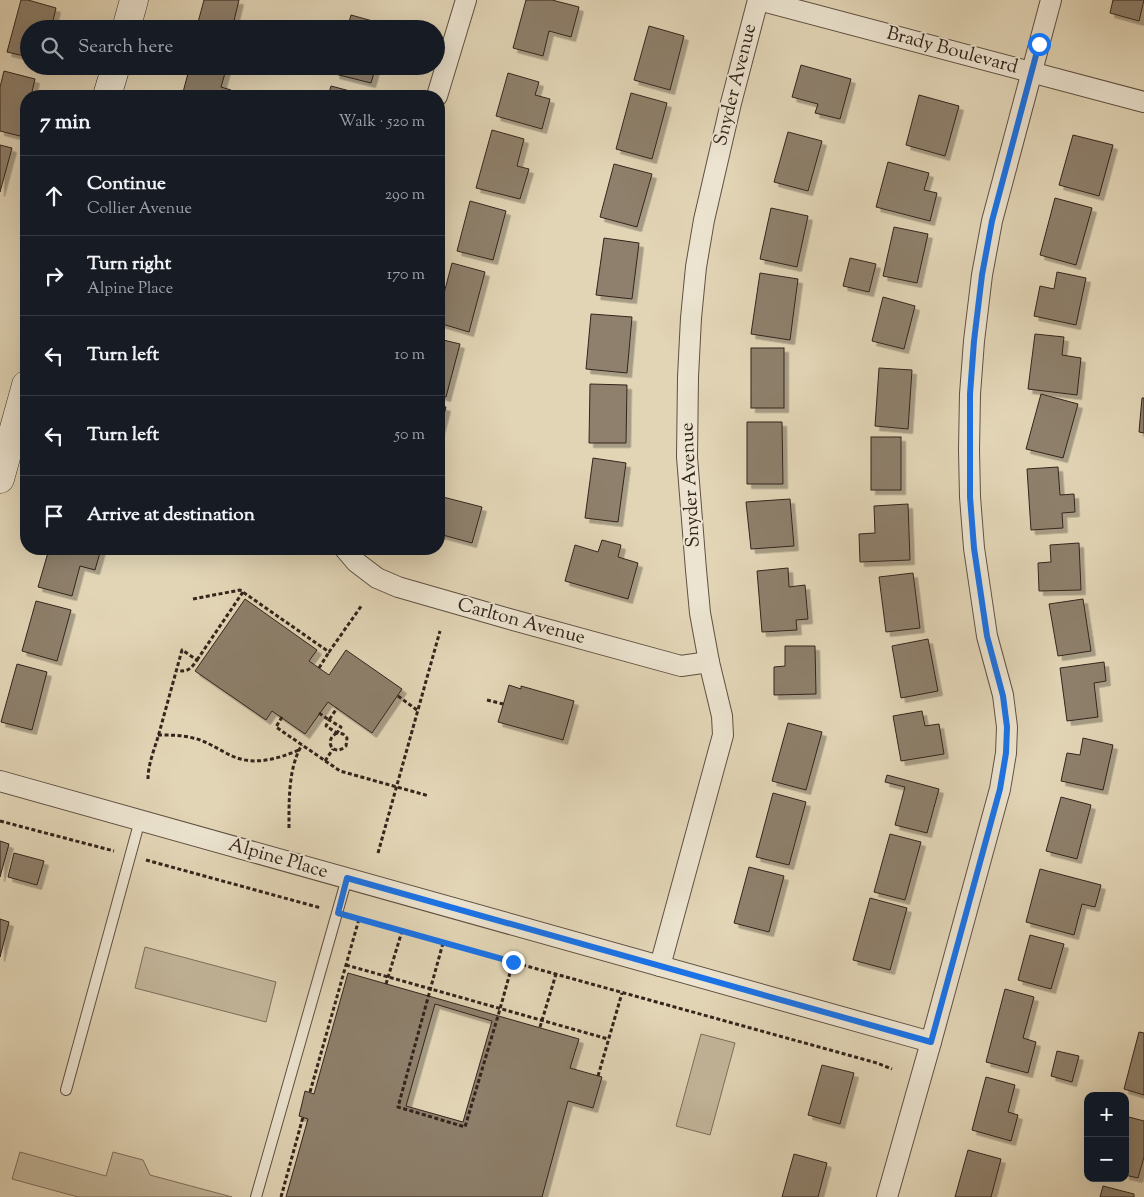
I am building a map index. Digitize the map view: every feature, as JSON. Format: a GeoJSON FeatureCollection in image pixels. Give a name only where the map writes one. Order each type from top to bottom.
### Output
{"type":"FeatureCollection","features":[{"type":"Feature","properties":{"kind":"main road"},"geometry":{"type":"LineString","coordinates":[[128,20],[134,0]]}},
{"type":"Feature","properties":{"kind":"main road"},"geometry":{"type":"LineString","coordinates":[[109,90],[113,75]]}},
{"type":"Feature","properties":{"kind":"main road"},"geometry":{"type":"LineString","coordinates":[[0,479],[20,407]]}},
{"type":"Feature","properties":{"kind":"street"},"geometry":{"type":"LineString","coordinates":[[445,70],[466,0]]}},
{"type":"Feature","properties":{"kind":"street","name":"Brady Boulevard"},"geometry":{"type":"LineString","coordinates":[[759,0],[1144,102]]}},
{"type":"Feature","properties":{"kind":"street","name":"Snyder Avenue"},"geometry":{"type":"LineString","coordinates":[[660,966],[723,735],[722,716],[708,662],[700,613],[687,457],[688,377],[696,267],[704,220],[731,103],[759,0]]}},
{"type":"Feature","properties":{"kind":"street"},"geometry":{"type":"LineString","coordinates":[[887,1197],[1000,789],[1006,753],[1007,727],[1003,696],[987,636],[974,548],[970,487],[970,394],[982,275],[992,221],[1050,0]]}},
{"type":"Feature","properties":{"kind":"street"},"geometry":{"type":"LineString","coordinates":[[439,90],[443,75]]}},
{"type":"Feature","properties":{"kind":"street","name":"Carlton Avenue"},"geometry":{"type":"LineString","coordinates":[[350,555],[376,578],[398,587],[680,666],[708,662]]}},
{"type":"Feature","properties":{"kind":"street","name":"Alpine Place"},"geometry":{"type":"LineString","coordinates":[[0,781],[931,1042]]}},
{"type":"Feature","properties":{"kind":"lane"},"geometry":{"type":"LineString","coordinates":[[66,1090],[140,820]]}},
{"type":"Feature","properties":{"kind":"lane"},"geometry":{"type":"LineString","coordinates":[[256,1197],[347,878]]}},
{"type":"Feature","properties":{"kind":"path"},"geometry":{"type":"LineString","coordinates":[[193,599],[240,590],[329,652]]}},
{"type":"Feature","properties":{"kind":"path"},"geometry":{"type":"LineString","coordinates":[[177,670],[184,671],[193,667],[244,592]]}},
{"type":"Feature","properties":{"kind":"path"},"geometry":{"type":"LineString","coordinates":[[319,668],[362,605]]}},
{"type":"Feature","properties":{"kind":"path"},"geometry":{"type":"LineString","coordinates":[[378,853],[440,631]]}},
{"type":"Feature","properties":{"kind":"path"},"geometry":{"type":"LineString","coordinates":[[148,779],[148,772],[182,650],[197,660]]}},
{"type":"Feature","properties":{"kind":"path"},"geometry":{"type":"LineString","coordinates":[[398,696],[418,710]]}},
{"type":"Feature","properties":{"kind":"path"},"geometry":{"type":"LineString","coordinates":[[487,700],[504,704]]}},
{"type":"Feature","properties":{"kind":"path"},"geometry":{"type":"LineString","coordinates":[[333,749],[342,750],[347,744],[347,738],[343,734],[337,733],[326,726],[337,708]]}},
{"type":"Feature","properties":{"kind":"path"},"geometry":{"type":"LineString","coordinates":[[319,714],[340,727],[330,741],[333,749]]}},
{"type":"Feature","properties":{"kind":"path"},"geometry":{"type":"LineString","coordinates":[[282,717],[276,727],[340,771],[429,796]]}},
{"type":"Feature","properties":{"kind":"path"},"geometry":{"type":"LineString","coordinates":[[158,735],[193,738],[232,756],[258,762],[271,760],[299,750]]}},
{"type":"Feature","properties":{"kind":"path"},"geometry":{"type":"LineString","coordinates":[[288,828],[293,771],[302,745]]}},
{"type":"Feature","properties":{"kind":"path"},"geometry":{"type":"LineString","coordinates":[[325,761],[333,749]]}},
{"type":"Feature","properties":{"kind":"path"},"geometry":{"type":"LineString","coordinates":[[0,821],[338,913],[892,1068]]}},
{"type":"Feature","properties":{"kind":"path"},"geometry":{"type":"LineString","coordinates":[[310,1092],[358,919]]}},
{"type":"Feature","properties":{"kind":"path"},"geometry":{"type":"LineString","coordinates":[[386,984],[402,931]]}},
{"type":"Feature","properties":{"kind":"path"},"geometry":{"type":"LineString","coordinates":[[443,943],[398,1108],[465,1127],[513,962]]}},
{"type":"Feature","properties":{"kind":"path"},"geometry":{"type":"LineString","coordinates":[[346,965],[608,1039]]}},
{"type":"Feature","properties":{"kind":"path"},"geometry":{"type":"LineString","coordinates":[[540,1028],[556,974]]}},
{"type":"Feature","properties":{"kind":"path"},"geometry":{"type":"LineString","coordinates":[[598,1076],[622,992]]}},
{"type":"Feature","properties":{"kind":"path"},"geometry":{"type":"LineString","coordinates":[[281,1197],[303,1117]]}},
{"type":"Feature","properties":{"kind":"shaded area"},"geometry":{"type":"Polygon","coordinates":[[[145,947],[276,982],[266,1022],[135,988],[145,947]]]}},
{"type":"Feature","properties":{"kind":"shaded area"},"geometry":{"type":"Polygon","coordinates":[[[701,1034],[735,1043],[710,1135],[676,1126],[701,1034]]]}},
{"type":"Feature","properties":{"kind":"shaded area"},"geometry":{"type":"Polygon","coordinates":[[[20,1152],[106,1176],[113,1152],[143,1160],[150,1175],[232,1197],[78,1197],[12,1179],[20,1152]]]}},
{"type":"Feature","properties":{"kind":"building"},"geometry":{"type":"Polygon","coordinates":[[[21,0],[28,0],[56,8],[53,20],[20,20],[20,55],[7,52],[21,0]]]}},
{"type":"Feature","properties":{"kind":"building"},"geometry":{"type":"Polygon","coordinates":[[[204,0],[239,0],[234,20],[199,20],[204,0]]]}},
{"type":"Feature","properties":{"kind":"building"},"geometry":{"type":"Polygon","coordinates":[[[526,0],[552,0],[579,7],[571,37],[549,31],[543,56],[513,48],[526,0]]]}},
{"type":"Feature","properties":{"kind":"building"},"geometry":{"type":"Polygon","coordinates":[[[1113,0],[1144,0],[1139,21],[1110,13],[1113,0]]]}},
{"type":"Feature","properties":{"kind":"building"},"geometry":{"type":"Polygon","coordinates":[[[351,15],[369,20],[350,20],[351,15]]]}},
{"type":"Feature","properties":{"kind":"building"},"geometry":{"type":"Polygon","coordinates":[[[649,26],[684,36],[670,90],[634,80],[649,26]]]}},
{"type":"Feature","properties":{"kind":"building"},"geometry":{"type":"Polygon","coordinates":[[[801,65],[851,79],[840,119],[815,113],[818,104],[792,97],[801,65]]]}},
{"type":"Feature","properties":{"kind":"building"},"geometry":{"type":"Polygon","coordinates":[[[4,71],[35,79],[32,90],[20,90],[20,136],[0,131],[0,87],[4,71]]]}},
{"type":"Feature","properties":{"kind":"building"},"geometry":{"type":"Polygon","coordinates":[[[508,73],[539,82],[535,95],[550,99],[542,129],[496,116],[508,73]]]}},
{"type":"Feature","properties":{"kind":"building"},"geometry":{"type":"Polygon","coordinates":[[[188,75],[224,75],[221,87],[231,90],[184,90],[188,75]]]}},
{"type":"Feature","properties":{"kind":"building"},"geometry":{"type":"Polygon","coordinates":[[[339,75],[373,75],[371,83],[339,75]]]}},
{"type":"Feature","properties":{"kind":"building"},"geometry":{"type":"Polygon","coordinates":[[[331,86],[346,90],[330,90],[331,86]]]}},
{"type":"Feature","properties":{"kind":"building"},"geometry":{"type":"Polygon","coordinates":[[[631,93],[667,103],[652,159],[616,149],[631,93]]]}},
{"type":"Feature","properties":{"kind":"building"},"geometry":{"type":"Polygon","coordinates":[[[919,95],[959,106],[945,156],[906,145],[919,95]]]}},
{"type":"Feature","properties":{"kind":"building"},"geometry":{"type":"Polygon","coordinates":[[[492,130],[524,139],[517,166],[529,169],[520,199],[476,188],[492,130]]]}},
{"type":"Feature","properties":{"kind":"building"},"geometry":{"type":"Polygon","coordinates":[[[788,132],[822,141],[808,191],[774,182],[788,132]]]}},
{"type":"Feature","properties":{"kind":"building"},"geometry":{"type":"Polygon","coordinates":[[[1073,135],[1113,145],[1099,196],[1059,185],[1073,135]]]}},
{"type":"Feature","properties":{"kind":"building"},"geometry":{"type":"Polygon","coordinates":[[[0,145],[12,148],[0,192],[0,145]]]}},
{"type":"Feature","properties":{"kind":"building"},"geometry":{"type":"Polygon","coordinates":[[[888,162],[929,173],[924,190],[937,193],[930,221],[876,207],[888,162]]]}},
{"type":"Feature","properties":{"kind":"building"},"geometry":{"type":"Polygon","coordinates":[[[614,164],[652,174],[637,227],[600,217],[614,164]]]}},
{"type":"Feature","properties":{"kind":"building"},"geometry":{"type":"Polygon","coordinates":[[[1055,198],[1092,208],[1076,265],[1040,255],[1055,198]]]}},
{"type":"Feature","properties":{"kind":"building"},"geometry":{"type":"Polygon","coordinates":[[[470,201],[506,211],[493,260],[457,251],[470,201]]]}},
{"type":"Feature","properties":{"kind":"building"},"geometry":{"type":"Polygon","coordinates":[[[771,208],[808,216],[797,267],[760,259],[771,208]]]}},
{"type":"Feature","properties":{"kind":"building"},"geometry":{"type":"Polygon","coordinates":[[[894,227],[928,234],[917,283],[883,276],[894,227]]]}},
{"type":"Feature","properties":{"kind":"building"},"geometry":{"type":"Polygon","coordinates":[[[604,238],[639,243],[632,299],[596,295],[604,238]]]}},
{"type":"Feature","properties":{"kind":"building"},"geometry":{"type":"Polygon","coordinates":[[[850,258],[876,264],[869,292],[843,286],[850,258]]]}},
{"type":"Feature","properties":{"kind":"building"},"geometry":{"type":"Polygon","coordinates":[[[452,263],[485,272],[469,332],[445,325],[445,289],[452,263]]]}},
{"type":"Feature","properties":{"kind":"building"},"geometry":{"type":"Polygon","coordinates":[[[1057,272],[1086,278],[1076,325],[1034,316],[1040,286],[1054,289],[1057,272]]]}},
{"type":"Feature","properties":{"kind":"building"},"geometry":{"type":"Polygon","coordinates":[[[760,273],[798,279],[790,340],[751,334],[760,273]]]}},
{"type":"Feature","properties":{"kind":"building"},"geometry":{"type":"Polygon","coordinates":[[[883,297],[915,306],[904,349],[872,341],[883,297]]]}},
{"type":"Feature","properties":{"kind":"building"},"geometry":{"type":"Polygon","coordinates":[[[591,314],[632,317],[627,373],[586,369],[591,314]]]}},
{"type":"Feature","properties":{"kind":"building"},"geometry":{"type":"Polygon","coordinates":[[[1035,334],[1064,337],[1062,355],[1081,358],[1077,395],[1028,389],[1035,334]]]}},
{"type":"Feature","properties":{"kind":"building"},"geometry":{"type":"Polygon","coordinates":[[[445,340],[460,344],[445,397],[445,340]]]}},
{"type":"Feature","properties":{"kind":"building"},"geometry":{"type":"Polygon","coordinates":[[[751,348],[784,348],[784,408],[751,408],[751,348]]]}},
{"type":"Feature","properties":{"kind":"building"},"geometry":{"type":"Polygon","coordinates":[[[879,368],[912,370],[908,429],[875,426],[879,368]]]}},
{"type":"Feature","properties":{"kind":"building"},"geometry":{"type":"Polygon","coordinates":[[[590,384],[627,385],[626,443],[589,443],[590,384]]]}},
{"type":"Feature","properties":{"kind":"building"},"geometry":{"type":"Polygon","coordinates":[[[1041,394],[1078,404],[1063,458],[1026,449],[1041,394]]]}},
{"type":"Feature","properties":{"kind":"building"},"geometry":{"type":"Polygon","coordinates":[[[1142,398],[1144,398],[1144,433],[1139,432],[1142,398]]]}},
{"type":"Feature","properties":{"kind":"building"},"geometry":{"type":"Polygon","coordinates":[[[747,422],[782,422],[783,484],[747,484],[747,422]]]}},
{"type":"Feature","properties":{"kind":"building"},"geometry":{"type":"Polygon","coordinates":[[[871,437],[901,437],[901,490],[871,490],[871,437]]]}},
{"type":"Feature","properties":{"kind":"building"},"geometry":{"type":"Polygon","coordinates":[[[593,458],[626,463],[618,522],[585,518],[593,458]]]}},
{"type":"Feature","properties":{"kind":"building"},"geometry":{"type":"Polygon","coordinates":[[[1058,467],[1060,495],[1074,494],[1075,512],[1062,513],[1063,528],[1031,530],[1027,469],[1058,467]]]}},
{"type":"Feature","properties":{"kind":"building"},"geometry":{"type":"Polygon","coordinates":[[[445,498],[482,507],[472,543],[445,536],[445,498]]]}},
{"type":"Feature","properties":{"kind":"building"},"geometry":{"type":"Polygon","coordinates":[[[790,499],[794,546],[751,549],[746,502],[790,499]]]}},
{"type":"Feature","properties":{"kind":"building"},"geometry":{"type":"Polygon","coordinates":[[[908,504],[910,560],[860,562],[859,534],[875,533],[874,506],[908,504]]]}},
{"type":"Feature","properties":{"kind":"building"},"geometry":{"type":"Polygon","coordinates":[[[602,540],[621,545],[618,557],[638,563],[628,599],[565,581],[575,545],[598,552],[602,540]]]}},
{"type":"Feature","properties":{"kind":"building"},"geometry":{"type":"Polygon","coordinates":[[[1079,543],[1081,590],[1039,591],[1038,563],[1051,562],[1050,545],[1079,543]]]}},
{"type":"Feature","properties":{"kind":"building"},"geometry":{"type":"Polygon","coordinates":[[[47,555],[99,555],[95,570],[80,566],[72,596],[38,587],[47,555]]]}},
{"type":"Feature","properties":{"kind":"building"},"geometry":{"type":"Polygon","coordinates":[[[788,568],[789,587],[805,585],[808,619],[796,620],[797,630],[762,632],[757,571],[788,568]]]}},
{"type":"Feature","properties":{"kind":"building"},"geometry":{"type":"Polygon","coordinates":[[[913,573],[920,628],[886,632],[879,577],[913,573]]]}},
{"type":"Feature","properties":{"kind":"building"},"geometry":{"type":"Polygon","coordinates":[[[245,599],[317,650],[309,661],[329,675],[346,650],[402,689],[372,733],[328,702],[305,734],[272,711],[266,720],[195,671],[245,599]]]}},
{"type":"Feature","properties":{"kind":"building"},"geometry":{"type":"Polygon","coordinates":[[[1083,599],[1091,651],[1058,656],[1049,604],[1083,599]]]}},
{"type":"Feature","properties":{"kind":"building"},"geometry":{"type":"Polygon","coordinates":[[[36,601],[71,610],[57,661],[22,651],[36,601]]]}},
{"type":"Feature","properties":{"kind":"building"},"geometry":{"type":"Polygon","coordinates":[[[928,639],[938,691],[901,698],[892,646],[928,639]]]}},
{"type":"Feature","properties":{"kind":"building"},"geometry":{"type":"Polygon","coordinates":[[[785,646],[815,646],[816,694],[774,695],[774,667],[785,666],[785,646]]]}},
{"type":"Feature","properties":{"kind":"building"},"geometry":{"type":"Polygon","coordinates":[[[1104,662],[1106,681],[1094,683],[1098,717],[1067,721],[1060,668],[1104,662]]]}},
{"type":"Feature","properties":{"kind":"building"},"geometry":{"type":"Polygon","coordinates":[[[17,664],[47,672],[32,730],[1,722],[17,664]]]}},
{"type":"Feature","properties":{"kind":"building"},"geometry":{"type":"Polygon","coordinates":[[[509,685],[521,689],[521,686],[574,701],[563,740],[498,722],[509,685]]]}},
{"type":"Feature","properties":{"kind":"building"},"geometry":{"type":"Polygon","coordinates":[[[922,711],[925,726],[939,724],[944,754],[901,761],[893,716],[922,711]]]}},
{"type":"Feature","properties":{"kind":"building"},"geometry":{"type":"Polygon","coordinates":[[[788,723],[822,732],[806,790],[772,781],[788,723]]]}},
{"type":"Feature","properties":{"kind":"building"},"geometry":{"type":"Polygon","coordinates":[[[1083,738],[1113,745],[1103,790],[1061,781],[1067,753],[1080,755],[1083,738]]]}},
{"type":"Feature","properties":{"kind":"building"},"geometry":{"type":"Polygon","coordinates":[[[887,775],[939,789],[927,833],[895,825],[905,787],[885,782],[887,775]]]}},
{"type":"Feature","properties":{"kind":"building"},"geometry":{"type":"Polygon","coordinates":[[[773,793],[806,802],[789,865],[756,857],[773,793]]]}},
{"type":"Feature","properties":{"kind":"building"},"geometry":{"type":"Polygon","coordinates":[[[1061,797],[1091,805],[1077,859],[1046,851],[1061,797]]]}},
{"type":"Feature","properties":{"kind":"building"},"geometry":{"type":"Polygon","coordinates":[[[890,834],[921,842],[905,900],[874,892],[890,834]]]}},
{"type":"Feature","properties":{"kind":"building"},"geometry":{"type":"Polygon","coordinates":[[[0,841],[9,844],[0,877],[0,841]]]}},
{"type":"Feature","properties":{"kind":"building"},"geometry":{"type":"Polygon","coordinates":[[[14,853],[44,861],[37,885],[8,877],[14,853]]]}},
{"type":"Feature","properties":{"kind":"building"},"geometry":{"type":"Polygon","coordinates":[[[749,867],[784,876],[769,932],[734,923],[749,867]]]}},
{"type":"Feature","properties":{"kind":"building"},"geometry":{"type":"Polygon","coordinates":[[[1040,869],[1101,885],[1095,907],[1082,904],[1074,935],[1026,922],[1040,869]]]}},
{"type":"Feature","properties":{"kind":"building"},"geometry":{"type":"Polygon","coordinates":[[[870,898],[907,908],[890,970],[853,960],[870,898]]]}},
{"type":"Feature","properties":{"kind":"building"},"geometry":{"type":"Polygon","coordinates":[[[0,919],[9,922],[0,957],[0,919]]]}},
{"type":"Feature","properties":{"kind":"building"},"geometry":{"type":"Polygon","coordinates":[[[1030,935],[1064,944],[1051,989],[1018,980],[1030,935]]]}},
{"type":"Feature","properties":{"kind":"building"},"geometry":{"type":"Polygon","coordinates":[[[348,973],[579,1039],[570,1068],[602,1077],[593,1108],[568,1101],[542,1197],[286,1197],[308,1119],[299,1116],[305,1091],[314,1094],[348,973]],[[435,1004],[406,1106],[463,1122],[492,1021],[435,1004]]]}},
{"type":"Feature","properties":{"kind":"building"},"geometry":{"type":"Polygon","coordinates":[[[1005,989],[1034,997],[1023,1038],[1036,1042],[1028,1073],[986,1062],[1005,989]]]}},
{"type":"Feature","properties":{"kind":"building"},"geometry":{"type":"Polygon","coordinates":[[[1139,1032],[1144,1033],[1144,1095],[1124,1089],[1139,1032]]]}},
{"type":"Feature","properties":{"kind":"building"},"geometry":{"type":"Polygon","coordinates":[[[1057,1051],[1079,1056],[1072,1082],[1051,1076],[1057,1051]]]}},
{"type":"Feature","properties":{"kind":"building"},"geometry":{"type":"Polygon","coordinates":[[[822,1065],[854,1073],[840,1124],[808,1115],[822,1065]]]}},
{"type":"Feature","properties":{"kind":"building"},"geometry":{"type":"Polygon","coordinates":[[[986,1077],[1015,1085],[1008,1112],[1018,1115],[1011,1141],[972,1130],[986,1077]]]}},
{"type":"Feature","properties":{"kind":"building"},"geometry":{"type":"Polygon","coordinates":[[[1129,1117],[1144,1121],[1144,1157],[1138,1178],[1129,1176],[1129,1117]]]}},
{"type":"Feature","properties":{"kind":"building"},"geometry":{"type":"Polygon","coordinates":[[[968,1150],[1001,1159],[991,1197],[955,1197],[968,1150]]]}},
{"type":"Feature","properties":{"kind":"building"},"geometry":{"type":"Polygon","coordinates":[[[794,1154],[827,1163],[818,1197],[782,1197],[794,1154]]]}},
{"type":"Feature","properties":{"kind":"building"},"geometry":{"type":"Polygon","coordinates":[[[1103,1186],[1134,1194],[1134,1197],[1100,1197],[1103,1186]]]}},
{"type":"Feature","properties":{"kind":"route"},"geometry":{"type":"LineString","coordinates":[[513,962],[338,913],[347,878],[931,1042],[1000,789],[1006,753],[1007,727],[1003,696],[987,636],[974,548],[970,497],[970,394],[982,275],[992,221],[1039,44]]}}]}
